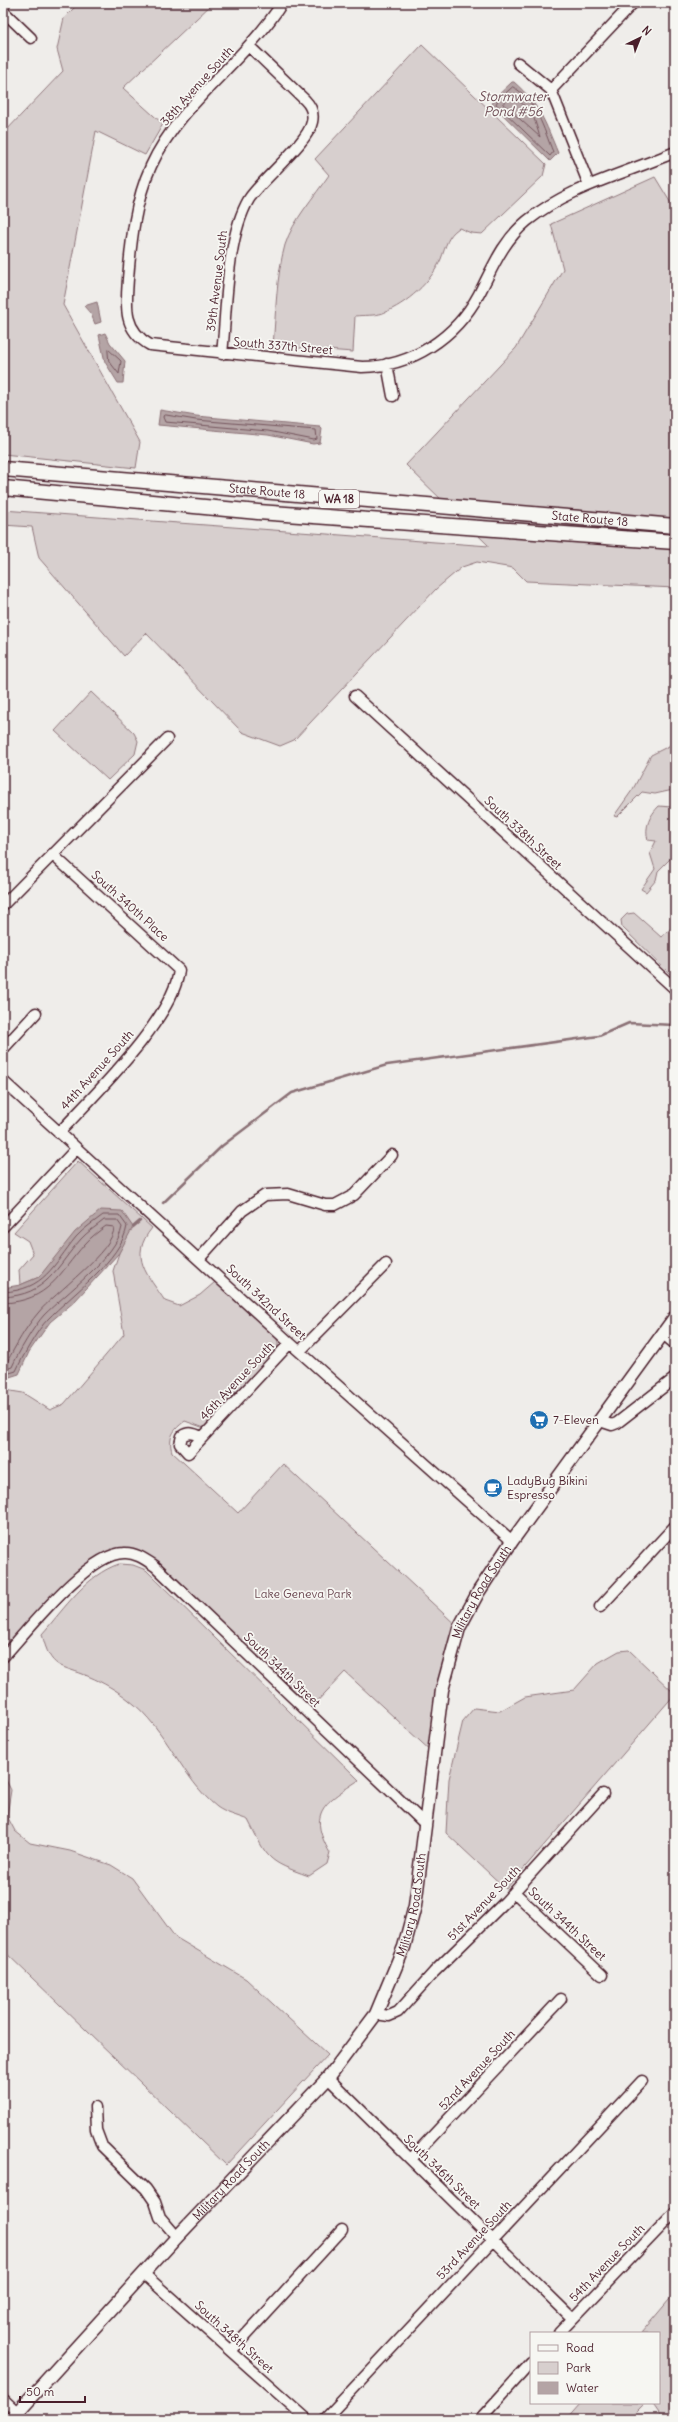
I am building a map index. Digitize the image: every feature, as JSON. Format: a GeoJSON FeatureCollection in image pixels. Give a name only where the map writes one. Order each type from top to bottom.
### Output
{"type":"FeatureCollection","features":[{"type":"Feature","properties":{"kind":"highway","name":"State Route 18"},"geometry":{"type":"LineString","coordinates":[[3,470],[675,526]]}},
{"type":"Feature","properties":{"kind":"highway","name":"State Route 18"},"geometry":{"type":"LineString","coordinates":[[3,488],[258,512],[675,542]]}},
{"type":"Feature","properties":{"kind":"main road","name":"Military Road South"},"geometry":{"type":"LineString","coordinates":[[14,2416],[177,2236],[328,2078],[376,2014],[404,1947],[415,1906],[424,1823],[442,1690],[459,1628],[479,1590],[512,1541],[675,1317]]}},
{"type":"Feature","properties":{"kind":"street","name":"38th Avenue South"},"geometry":{"type":"LineString","coordinates":[[135,334],[128,323],[126,310],[128,274],[136,212],[151,165],[181,120],[250,47],[282,3]]}},
{"type":"Feature","properties":{"kind":"street"},"geometry":{"type":"LineString","coordinates":[[551,90],[632,3]]}},
{"type":"Feature","properties":{"kind":"street"},"geometry":{"type":"LineString","coordinates":[[3,11],[31,38]]}},
{"type":"Feature","properties":{"kind":"street","name":"39th Avenue South"},"geometry":{"type":"LineString","coordinates":[[222,354],[234,242],[240,218],[257,189],[307,133],[313,119],[311,108],[305,100],[250,47]]}},
{"type":"Feature","properties":{"kind":"street"},"geometry":{"type":"LineString","coordinates":[[518,63],[551,90],[589,185]]}},
{"type":"Feature","properties":{"kind":"street","name":"South 337th Street"},"geometry":{"type":"LineString","coordinates":[[135,334],[154,347],[362,366],[377,367],[388,364],[425,350],[448,335],[469,310],[498,255],[515,232],[539,213],[589,185],[674,154]]}},
{"type":"Feature","properties":{"kind":"street"},"geometry":{"type":"LineString","coordinates":[[388,364],[392,396]]}},
{"type":"Feature","properties":{"kind":"street","name":"South 338th Street"},"geometry":{"type":"LineString","coordinates":[[355,696],[675,989]]}},
{"type":"Feature","properties":{"kind":"street"},"geometry":{"type":"LineString","coordinates":[[3,905],[167,739]]}},
{"type":"Feature","properties":{"kind":"street","name":"South 340th Place"},"geometry":{"type":"LineString","coordinates":[[52,854],[179,970],[178,982]]}},
{"type":"Feature","properties":{"kind":"street","name":"44th Avenue South"},"geometry":{"type":"LineString","coordinates":[[59,1133],[141,1043],[178,982]]}},
{"type":"Feature","properties":{"kind":"street"},"geometry":{"type":"LineString","coordinates":[[3,1049],[36,1013]]}},
{"type":"Feature","properties":{"kind":"street","name":"South 342nd Street"},"geometry":{"type":"LineString","coordinates":[[3,1081],[290,1343],[512,1541]]}},
{"type":"Feature","properties":{"kind":"street"},"geometry":{"type":"LineString","coordinates":[[3,1227],[76,1149]]}},
{"type":"Feature","properties":{"kind":"street"},"geometry":{"type":"LineString","coordinates":[[199,1259],[252,1203],[264,1195],[288,1194],[325,1205],[345,1201],[363,1186],[392,1154]]}},
{"type":"Feature","properties":{"kind":"street"},"geometry":{"type":"LineString","coordinates":[[300,1351],[386,1264]]}},
{"type":"Feature","properties":{"kind":"street"},"geometry":{"type":"LineString","coordinates":[[663,1334],[675,1344]]}},
{"type":"Feature","properties":{"kind":"street","name":"46th Avenue South"},"geometry":{"type":"LineString","coordinates":[[202,1437],[290,1343]]}},
{"type":"Feature","properties":{"kind":"street"},"geometry":{"type":"LineString","coordinates":[[600,1421],[612,1425],[617,1423],[675,1378]]}},
{"type":"Feature","properties":{"kind":"street"},"geometry":{"type":"LineString","coordinates":[[600,1607],[675,1526]]}},
{"type":"Feature","properties":{"kind":"street","name":"South 344th Street"},"geometry":{"type":"LineString","coordinates":[[3,1657],[80,1576],[97,1562],[114,1554],[125,1552],[137,1556],[155,1566],[424,1823]]}},
{"type":"Feature","properties":{"kind":"street","name":"51st Avenue South"},"geometry":{"type":"LineString","coordinates":[[376,2014],[389,2016],[398,2012],[434,1972],[514,1892],[603,1794]]}},
{"type":"Feature","properties":{"kind":"street","name":"South 344th Street"},"geometry":{"type":"LineString","coordinates":[[514,1892],[602,1975]]}},
{"type":"Feature","properties":{"kind":"street","name":"52nd Avenue South"},"geometry":{"type":"LineString","coordinates":[[410,2159],[561,1999]]}},
{"type":"Feature","properties":{"kind":"street","name":"South 346th Street"},"geometry":{"type":"LineString","coordinates":[[328,2078],[493,2238],[572,2318]]}},
{"type":"Feature","properties":{"kind":"street","name":"53rd Avenue South"},"geometry":{"type":"LineString","coordinates":[[325,2419],[493,2238],[642,2081]]}},
{"type":"Feature","properties":{"kind":"street"},"geometry":{"type":"LineString","coordinates":[[95,2107],[96,2130],[102,2146],[146,2189],[155,2202],[160,2217],[177,2236]]}},
{"type":"Feature","properties":{"kind":"street","name":"54th Avenue South"},"geometry":{"type":"LineString","coordinates":[[560,2332],[675,2212]]}},
{"type":"Feature","properties":{"kind":"street"},"geometry":{"type":"LineString","coordinates":[[231,2351],[342,2230]]}},
{"type":"Feature","properties":{"kind":"street","name":"South 348th Street"},"geometry":{"type":"LineString","coordinates":[[144,2274],[307,2419]]}},
{"type":"Feature","properties":{"kind":"street"},"geometry":{"type":"LineString","coordinates":[[480,2419],[530,2365]]}},
{"type":"Feature","properties":{"kind":"street"},"geometry":{"type":"LineString","coordinates":[[3,2399],[14,2416]]}},
{"type":"Feature","properties":{"kind":"green space"},"geometry":{"type":"Polygon","coordinates":[[[79,3],[213,3],[123,88],[163,124],[145,155],[96,131],[63,305],[140,442],[136,468],[3,454],[3,134],[63,71],[57,49],[64,18],[79,3]]]}},
{"type":"Feature","properties":{"kind":"green space"},"geometry":{"type":"Polygon","coordinates":[[[422,45],[546,164],[543,176],[482,234],[471,233],[459,228],[455,231],[449,238],[437,268],[425,284],[401,304],[380,314],[355,316],[353,352],[273,346],[278,282],[285,245],[298,218],[329,175],[315,159],[422,45]]]}},
{"type":"Feature","properties":{"kind":"green space"},"geometry":{"type":"Polygon","coordinates":[[[655,177],[675,210],[675,588],[526,581],[513,568],[477,562],[462,567],[436,589],[294,740],[280,746],[242,732],[146,633],[124,656],[39,558],[32,527],[3,525],[3,510],[489,546],[406,465],[516,348],[563,269],[551,224],[655,177]]]}},
{"type":"Feature","properties":{"kind":"green space"},"geometry":{"type":"Polygon","coordinates":[[[91,692],[134,733],[138,741],[135,754],[108,780],[55,731],[91,692]]]}},
{"type":"Feature","properties":{"kind":"green space"},"geometry":{"type":"Polygon","coordinates":[[[675,738],[675,854],[658,871],[656,880],[646,892],[641,889],[655,869],[650,853],[656,841],[648,840],[647,826],[653,813],[659,806],[672,807],[673,790],[655,794],[642,792],[617,817],[614,816],[633,789],[651,755],[669,746],[675,738]]]}},
{"type":"Feature","properties":{"kind":"green space"},"geometry":{"type":"Polygon","coordinates":[[[634,913],[661,937],[675,925],[675,979],[622,927],[621,920],[627,914],[634,913]]]}},
{"type":"Feature","properties":{"kind":"green space","name":"Lake Geneva Park"},"geometry":{"type":"Polygon","coordinates":[[[78,1161],[152,1228],[145,1238],[141,1257],[147,1274],[165,1301],[179,1306],[200,1295],[215,1282],[221,1287],[222,1285],[275,1334],[278,1342],[278,1352],[207,1429],[185,1421],[177,1428],[172,1434],[171,1438],[172,1452],[238,1513],[283,1464],[459,1628],[433,1753],[345,1672],[307,1712],[137,1556],[102,1559],[3,1657],[3,1392],[5,1390],[23,1393],[50,1410],[64,1404],[124,1334],[113,1271],[119,1253],[46,1269],[39,1277],[20,1285],[19,1270],[33,1254],[28,1241],[14,1232],[78,1161]]]}},
{"type":"Feature","properties":{"kind":"green space"},"geometry":{"type":"Polygon","coordinates":[[[119,1564],[133,1565],[146,1570],[359,1780],[337,1795],[323,1809],[320,1817],[320,1827],[323,1839],[330,1853],[327,1864],[309,1876],[276,1862],[265,1851],[248,1820],[220,1809],[205,1796],[194,1783],[154,1725],[129,1700],[100,1681],[58,1664],[49,1654],[42,1634],[86,1584],[107,1569],[119,1564]]]}},
{"type":"Feature","properties":{"kind":"green space"},"geometry":{"type":"Polygon","coordinates":[[[629,1650],[675,1694],[506,1889],[446,1833],[449,1779],[463,1721],[474,1708],[500,1711],[525,1697],[574,1690],[598,1663],[619,1651],[629,1650]]]}},
{"type":"Feature","properties":{"kind":"green space"},"geometry":{"type":"Polygon","coordinates":[[[3,1774],[11,1790],[7,1816],[15,1831],[30,1843],[70,1851],[111,1865],[132,1878],[175,1937],[246,1979],[328,2055],[226,2165],[3,1950],[3,1774]]]}},
{"type":"Feature","properties":{"kind":"green space"},"geometry":{"type":"Polygon","coordinates":[[[675,2293],[675,2419],[663,2419],[653,2404],[660,2404],[660,2332],[642,2332],[675,2293]]]}},
{"type":"Feature","properties":{"kind":"green space"},"geometry":{"type":"Polygon","coordinates":[[[580,2404],[644,2404],[629,2419],[567,2419],[580,2404]]]}},
{"type":"Feature","properties":{"kind":"water","name":"Stormwater Pond #56"},"geometry":{"type":"Polygon","coordinates":[[[512,82],[523,90],[541,114],[558,153],[550,161],[492,104],[495,98],[512,82]]]}},
{"type":"Feature","properties":{"kind":"water"},"geometry":{"type":"Polygon","coordinates":[[[97,302],[101,322],[95,324],[91,314],[84,306],[97,302]]]}},
{"type":"Feature","properties":{"kind":"water"},"geometry":{"type":"Polygon","coordinates":[[[105,333],[110,343],[125,361],[123,383],[118,383],[105,362],[99,335],[105,333]]]}},
{"type":"Feature","properties":{"kind":"water"},"geometry":{"type":"Polygon","coordinates":[[[160,410],[196,416],[320,427],[322,429],[320,443],[313,444],[268,435],[158,425],[160,410]]]}},
{"type":"Feature","properties":{"kind":"water"},"geometry":{"type":"Polygon","coordinates":[[[101,1210],[122,1211],[133,1227],[119,1253],[74,1302],[50,1322],[29,1352],[19,1374],[3,1379],[3,1288],[20,1285],[39,1277],[75,1232],[101,1210]]]}},
{"type":"Feature","properties":{"kind":"waterway"},"geometry":{"type":"LineString","coordinates":[[163,1203],[222,1146],[292,1093],[387,1065],[599,1036],[629,1023],[675,1025]]}},
{"type":"Feature","properties":{"kind":"waterway"},"geometry":{"type":"LineString","coordinates":[[133,1227],[140,1221]]}},
{"type":"Feature","properties":{"kind":"place","name":"7-Eleven"},"geometry":{"type":"Point","coordinates":[539,1420]}},
{"type":"Feature","properties":{"kind":"place","name":"LadyBug Bikini Espresso"},"geometry":{"type":"Point","coordinates":[493,1488]}}]}
